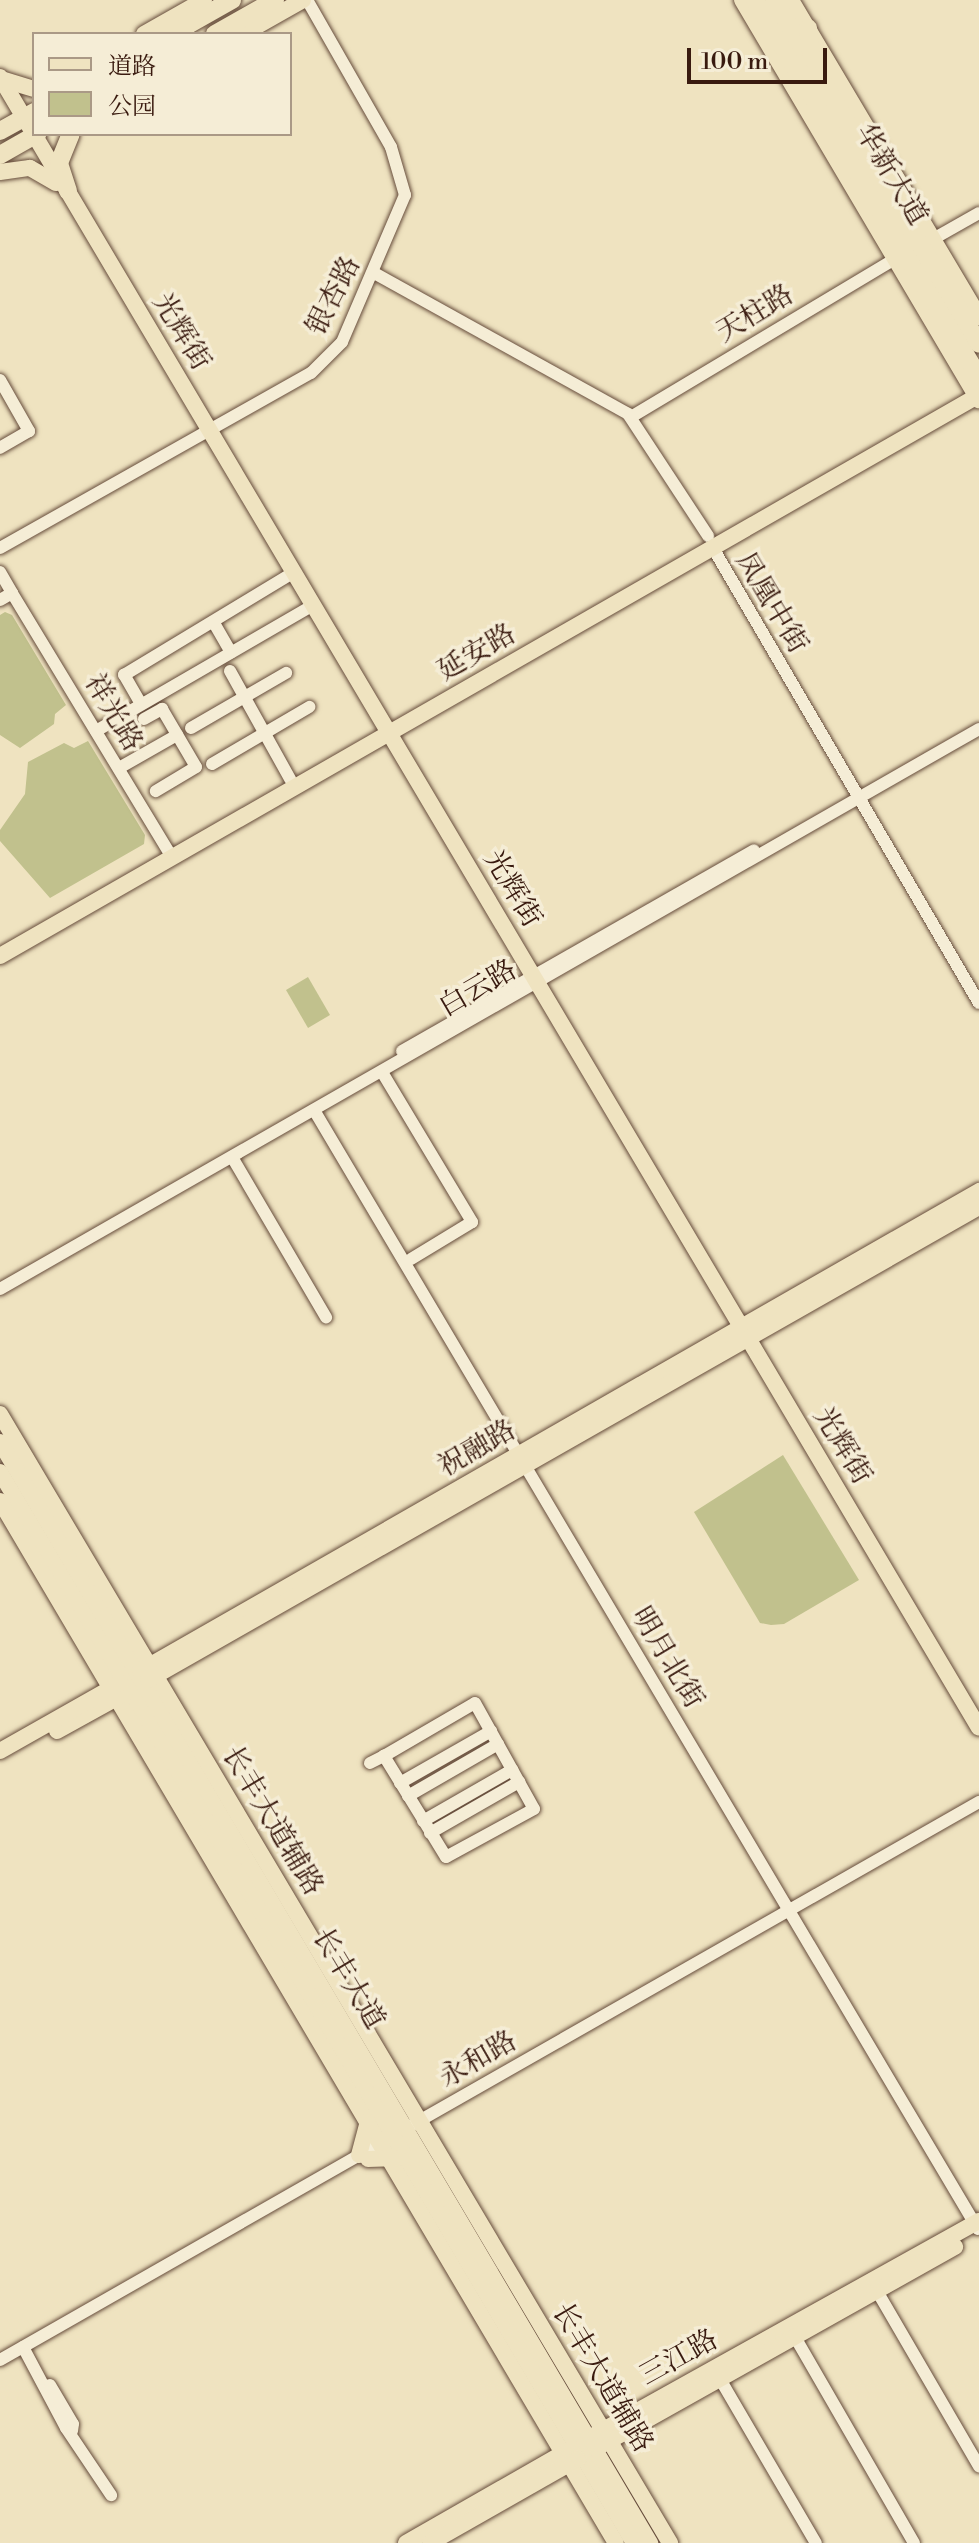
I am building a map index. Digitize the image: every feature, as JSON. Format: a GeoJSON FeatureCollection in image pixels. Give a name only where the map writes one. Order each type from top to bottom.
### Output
{"type":"FeatureCollection","features":[{"type":"Feature","properties":{"kind":"highway"},"geometry":{"type":"LineString","coordinates":[[176,32],[232,0]]}},
{"type":"Feature","properties":{"kind":"highway"},"geometry":{"type":"LineString","coordinates":[[219,32],[275,0]]}},
{"type":"Feature","properties":{"kind":"highway","name":"华新大道"},"geometry":{"type":"LineString","coordinates":[[755,0],[913,249],[979,344]]}},
{"type":"Feature","properties":{"kind":"highway","name":"华新大道"},"geometry":{"type":"LineString","coordinates":[[774,0],[913,249],[978,391]]}},
{"type":"Feature","properties":{"kind":"highway"},"geometry":{"type":"LineString","coordinates":[[808,28],[813,65]]}},
{"type":"Feature","properties":{"kind":"highway"},"geometry":{"type":"LineString","coordinates":[[0,131],[26,117]]}},
{"type":"Feature","properties":{"kind":"highway"},"geometry":{"type":"LineString","coordinates":[[2,165],[33,136]]}},
{"type":"Feature","properties":{"kind":"highway"},"geometry":{"type":"LineString","coordinates":[[62,187],[59,163],[70,136]]}},
{"type":"Feature","properties":{"kind":"main road"},"geometry":{"type":"LineString","coordinates":[[148,32],[204,0]]}},
{"type":"Feature","properties":{"kind":"main road"},"geometry":{"type":"LineString","coordinates":[[247,32],[305,0]]}},
{"type":"Feature","properties":{"kind":"main road"},"geometry":{"type":"LineString","coordinates":[[742,0],[913,249],[979,317]]}},
{"type":"Feature","properties":{"kind":"main road"},"geometry":{"type":"LineString","coordinates":[[791,0],[808,28],[913,249]]}},
{"type":"Feature","properties":{"kind":"main road"},"geometry":{"type":"LineString","coordinates":[[0,82],[32,89]]}},
{"type":"Feature","properties":{"kind":"main road","name":"光辉街"},"geometry":{"type":"LineString","coordinates":[[0,82],[26,117]]}},
{"type":"Feature","properties":{"kind":"main road","name":"光辉街"},"geometry":{"type":"LineString","coordinates":[[33,136],[979,1740]]}},
{"type":"Feature","properties":{"kind":"main road"},"geometry":{"type":"LineString","coordinates":[[2,165],[30,168],[62,187]]}},
{"type":"Feature","properties":{"kind":"main road","name":"延安路"},"geometry":{"type":"LineString","coordinates":[[0,945],[170,853],[978,391]]}},
{"type":"Feature","properties":{"kind":"main road","name":"光辉街"},"geometry":{"type":"LineString","coordinates":[[205,428],[308,608],[384,731]]}},
{"type":"Feature","properties":{"kind":"main road","name":"延安路"},"geometry":{"type":"LineString","coordinates":[[0,956],[290,779],[384,731]]}},
{"type":"Feature","properties":{"kind":"main road","name":"祝融路"},"geometry":{"type":"LineString","coordinates":[[0,1764],[134,1679],[742,1334],[979,1191]]}},
{"type":"Feature","properties":{"kind":"main road","name":"祝融路"},"geometry":{"type":"LineString","coordinates":[[742,1334],[979,1207]]}},
{"type":"Feature","properties":{"kind":"main road","name":"光辉街"},"geometry":{"type":"LineString","coordinates":[[742,1334],[979,1728]]}},
{"type":"Feature","properties":{"kind":"main road","name":"长丰大道辅路"},"geometry":{"type":"LineString","coordinates":[[0,1414],[134,1679],[127,1715],[304,1998],[368,2121],[401,2138],[586,2447],[670,2543]]}},
{"type":"Feature","properties":{"kind":"main road","name":"长丰大道"},"geometry":{"type":"LineString","coordinates":[[0,1442],[121,1648],[146,1719],[269,1895],[304,1998],[401,2138],[408,2158],[586,2447],[650,2543]]}},
{"type":"Feature","properties":{"kind":"main road","name":"长丰大道"},"geometry":{"type":"LineString","coordinates":[[0,1472],[269,1895],[401,2138],[586,2447],[634,2543]]}},
{"type":"Feature","properties":{"kind":"main road","name":"长丰大道辅路"},"geometry":{"type":"LineString","coordinates":[[0,1501],[98,1666],[134,1679],[170,1700],[269,1895]]}},
{"type":"Feature","properties":{"kind":"main road"},"geometry":{"type":"LineString","coordinates":[[134,1679],[176,1657]]}},
{"type":"Feature","properties":{"kind":"main road"},"geometry":{"type":"LineString","coordinates":[[170,1700],[167,1684],[176,1657]]}},
{"type":"Feature","properties":{"kind":"main road"},"geometry":{"type":"LineString","coordinates":[[98,1666],[100,1679],[93,1705],[146,1719]]}},
{"type":"Feature","properties":{"kind":"main road","name":"祝融路"},"geometry":{"type":"LineString","coordinates":[[0,1751],[93,1705]]}},
{"type":"Feature","properties":{"kind":"main road"},"geometry":{"type":"LineString","coordinates":[[364,2157],[368,2121]]}},
{"type":"Feature","properties":{"kind":"main road"},"geometry":{"type":"LineString","coordinates":[[364,2157],[401,2138]]}},
{"type":"Feature","properties":{"kind":"main road","name":"三江路"},"geometry":{"type":"LineString","coordinates":[[406,2543],[720,2379],[877,2291],[978,2224]]}},
{"type":"Feature","properties":{"kind":"main road","name":"三江路"},"geometry":{"type":"LineString","coordinates":[[430,2543],[586,2447],[978,2224]]}},
{"type":"Feature","properties":{"kind":"main road","name":"长丰大道辅路"},"geometry":{"type":"LineString","coordinates":[[586,2447],[616,2543]]}},
{"type":"Feature","properties":{"kind":"street","name":"银杏路"},"geometry":{"type":"LineString","coordinates":[[0,548],[205,428],[311,373],[332,356],[403,210],[403,181],[391,147],[305,0]]}},
{"type":"Feature","properties":{"kind":"street","name":"天柱路"},"geometry":{"type":"LineString","coordinates":[[632,415],[979,213]]}},
{"type":"Feature","properties":{"kind":"street","name":"凤凰中街"},"geometry":{"type":"LineString","coordinates":[[374,273],[632,415],[979,990]]}},
{"type":"Feature","properties":{"kind":"street"},"geometry":{"type":"LineString","coordinates":[[0,380],[4,398],[29,431],[0,448]]}},
{"type":"Feature","properties":{"kind":"street","name":"祥光路"},"geometry":{"type":"LineString","coordinates":[[0,572],[170,853]]}},
{"type":"Feature","properties":{"kind":"street"},"geometry":{"type":"LineString","coordinates":[[141,704],[124,675],[289,575]]}},
{"type":"Feature","properties":{"kind":"street"},"geometry":{"type":"LineString","coordinates":[[0,600],[12,593]]}},
{"type":"Feature","properties":{"kind":"street"},"geometry":{"type":"LineString","coordinates":[[96,731],[308,608]]}},
{"type":"Feature","properties":{"kind":"street"},"geometry":{"type":"LineString","coordinates":[[214,623],[231,652]]}},
{"type":"Feature","properties":{"kind":"street"},"geometry":{"type":"LineString","coordinates":[[230,671],[290,779]]}},
{"type":"Feature","properties":{"kind":"street"},"geometry":{"type":"LineString","coordinates":[[191,728],[286,673]]}},
{"type":"Feature","properties":{"kind":"street"},"geometry":{"type":"LineString","coordinates":[[212,764],[309,707]]}},
{"type":"Feature","properties":{"kind":"street"},"geometry":{"type":"LineString","coordinates":[[144,719],[162,709],[196,767],[156,791]]}},
{"type":"Feature","properties":{"kind":"street","name":"白云路"},"geometry":{"type":"LineString","coordinates":[[860,794],[979,721]]}},
{"type":"Feature","properties":{"kind":"street","name":"白云路"},"geometry":{"type":"LineString","coordinates":[[0,1280],[979,729]]}},
{"type":"Feature","properties":{"kind":"street"},"geometry":{"type":"LineString","coordinates":[[119,768],[177,735]]}},
{"type":"Feature","properties":{"kind":"street","name":"凤凰中街"},"geometry":{"type":"LineString","coordinates":[[860,794],[979,1003]]}},
{"type":"Feature","properties":{"kind":"street","name":"白云路"},"geometry":{"type":"LineString","coordinates":[[0,1289],[382,1072],[533,981]]}},
{"type":"Feature","properties":{"kind":"street"},"geometry":{"type":"LineString","coordinates":[[382,1072],[472,1222],[411,1259]]}},
{"type":"Feature","properties":{"kind":"street","name":"明月北街"},"geometry":{"type":"LineString","coordinates":[[318,1108],[411,1259],[525,1458]]}},
{"type":"Feature","properties":{"kind":"street","name":"明月北街"},"geometry":{"type":"LineString","coordinates":[[318,1108],[978,2224]]}},
{"type":"Feature","properties":{"kind":"street"},"geometry":{"type":"LineString","coordinates":[[232,1157],[326,1317]]}},
{"type":"Feature","properties":{"kind":"street"},"geometry":{"type":"LineString","coordinates":[[370,1763],[475,1703],[534,1809],[446,1857],[384,1756]]}},
{"type":"Feature","properties":{"kind":"street"},"geometry":{"type":"LineString","coordinates":[[400,1783],[491,1731]]}},
{"type":"Feature","properties":{"kind":"street"},"geometry":{"type":"LineString","coordinates":[[408,1796],[498,1744]]}},
{"type":"Feature","properties":{"kind":"street"},"geometry":{"type":"LineString","coordinates":[[423,1821],[512,1770]]}},
{"type":"Feature","properties":{"kind":"street"},"geometry":{"type":"LineString","coordinates":[[430,1833],[519,1782]]}},
{"type":"Feature","properties":{"kind":"street","name":"永和路"},"geometry":{"type":"LineString","coordinates":[[401,2138],[979,1802]]}},
{"type":"Feature","properties":{"kind":"street","name":"永和路"},"geometry":{"type":"LineString","coordinates":[[794,1912],[979,1811]]}},
{"type":"Feature","properties":{"kind":"street"},"geometry":{"type":"LineString","coordinates":[[0,2369],[26,2351],[364,2157]]}},
{"type":"Feature","properties":{"kind":"street"},"geometry":{"type":"LineString","coordinates":[[877,2291],[979,2466]]}},
{"type":"Feature","properties":{"kind":"street"},"geometry":{"type":"LineString","coordinates":[[795,2337],[914,2543]]}},
{"type":"Feature","properties":{"kind":"street"},"geometry":{"type":"LineString","coordinates":[[0,2360],[26,2351]]}},
{"type":"Feature","properties":{"kind":"street"},"geometry":{"type":"LineString","coordinates":[[26,2351],[111,2495]]}},
{"type":"Feature","properties":{"kind":"street"},"geometry":{"type":"LineString","coordinates":[[720,2379],[816,2543]]}},
{"type":"Feature","properties":{"kind":"green space"},"geometry":{"type":"Polygon","coordinates":[[[5,612],[12,615],[66,705],[55,714],[54,724],[20,748],[0,735],[0,615],[5,612]]]}},
{"type":"Feature","properties":{"kind":"green space"},"geometry":{"type":"Polygon","coordinates":[[[88,741],[145,835],[144,844],[50,898],[0,841],[0,830],[25,794],[28,762],[64,743],[74,748],[88,741]]]}},
{"type":"Feature","properties":{"kind":"green space"},"geometry":{"type":"Polygon","coordinates":[[[308,977],[330,1015],[308,1028],[286,990],[308,977]]]}},
{"type":"Feature","properties":{"kind":"green space"},"geometry":{"type":"Polygon","coordinates":[[[783,1455],[859,1580],[784,1624],[771,1625],[760,1623],[694,1512],[783,1455]]]}}]}
